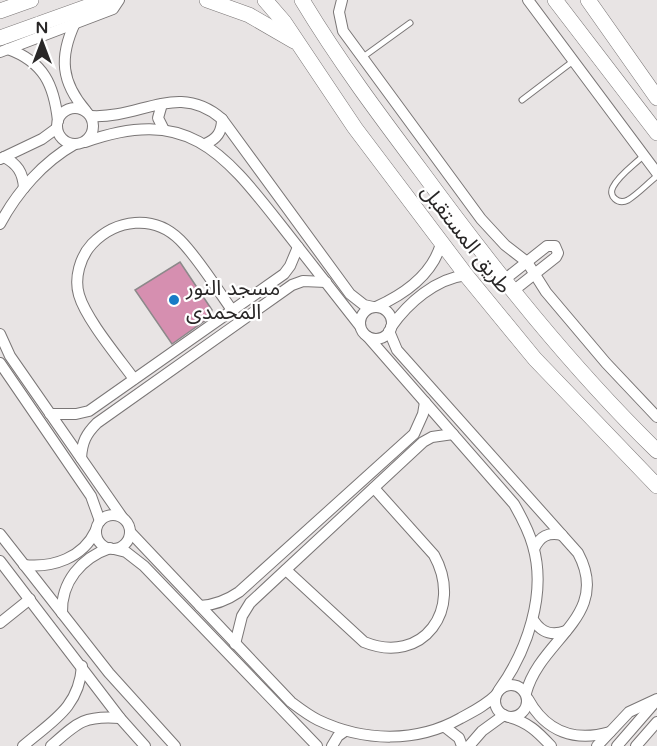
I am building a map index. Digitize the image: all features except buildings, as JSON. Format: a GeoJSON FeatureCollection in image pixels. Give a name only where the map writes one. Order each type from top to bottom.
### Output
{"type":"FeatureCollection","features":[{"type":"Feature","properties":{"kind":"main road"},"geometry":{"type":"LineString","coordinates":[[0,11],[31,0]]}},
{"type":"Feature","properties":{"kind":"main road"},"geometry":{"type":"LineString","coordinates":[[3,46],[106,0]]}},
{"type":"Feature","properties":{"kind":"main road"},"geometry":{"type":"LineString","coordinates":[[207,0],[249,15],[296,43]]}},
{"type":"Feature","properties":{"kind":"main road","name":"طريق المستقبل"},"geometry":{"type":"LineString","coordinates":[[265,0],[280,17],[380,162],[466,275],[535,359],[657,486]]}},
{"type":"Feature","properties":{"kind":"main road","name":"طريق المستقبل"},"geometry":{"type":"LineString","coordinates":[[302,0],[350,76],[509,286],[588,380],[657,451]]}},
{"type":"Feature","properties":{"kind":"main road"},"geometry":{"type":"LineString","coordinates":[[312,18],[314,0]]}},
{"type":"Feature","properties":{"kind":"main road"},"geometry":{"type":"LineString","coordinates":[[555,0],[657,133]]}},
{"type":"Feature","properties":{"kind":"main road"},"geometry":{"type":"LineString","coordinates":[[574,27],[592,6],[657,98]]}},
{"type":"Feature","properties":{"kind":"main road"},"geometry":{"type":"LineString","coordinates":[[380,162],[381,156],[388,147],[399,142]]}},
{"type":"Feature","properties":{"kind":"main road"},"geometry":{"type":"LineString","coordinates":[[535,359],[547,356],[551,352],[553,339]]}},
{"type":"Feature","properties":{"kind":"street"},"geometry":{"type":"LineString","coordinates":[[3,46],[113,9],[119,0]]}},
{"type":"Feature","properties":{"kind":"street"},"geometry":{"type":"LineString","coordinates":[[342,0],[339,12],[343,31],[481,219],[505,245],[527,262],[546,292],[606,363],[657,417]]}},
{"type":"Feature","properties":{"kind":"street"},"geometry":{"type":"LineString","coordinates":[[528,0],[572,62],[656,171]]}},
{"type":"Feature","properties":{"kind":"street"},"geometry":{"type":"LineString","coordinates":[[75,23],[65,53],[64,70],[68,85],[89,114],[93,130],[80,143]]}},
{"type":"Feature","properties":{"kind":"street"},"geometry":{"type":"LineString","coordinates":[[3,46],[23,54],[45,75],[54,96],[57,125],[63,140],[80,143]]}},
{"type":"Feature","properties":{"kind":"street"},"geometry":{"type":"LineString","coordinates":[[2,158],[42,139],[57,125],[66,110],[80,108],[89,114],[111,117],[162,104],[181,102],[201,105],[212,111],[222,119],[350,294],[364,305],[383,309],[388,314],[391,320],[393,344],[404,358],[578,553],[589,581],[582,611],[534,673],[525,710],[515,717],[506,716],[482,731],[469,746]]}},
{"type":"Feature","properties":{"kind":"street"},"geometry":{"type":"LineString","coordinates":[[162,104],[158,118],[164,130]]}},
{"type":"Feature","properties":{"kind":"street"},"geometry":{"type":"LineString","coordinates":[[205,144],[213,141],[219,135],[222,119]]}},
{"type":"Feature","properties":{"kind":"street"},"geometry":{"type":"LineString","coordinates":[[0,224],[9,207],[47,163],[80,143],[107,134],[131,129],[164,130],[178,133],[205,144],[238,171],[363,332],[514,504],[526,526],[534,549],[536,596],[534,621],[511,672],[497,692],[484,705],[446,727],[421,734],[396,737],[370,736],[345,731],[316,719],[291,702],[131,533],[129,524],[10,356],[0,334]]}},
{"type":"Feature","properties":{"kind":"street"},"geometry":{"type":"LineString","coordinates":[[2,158],[13,161],[19,169],[24,188]]}},
{"type":"Feature","properties":{"kind":"street"},"geometry":{"type":"LineString","coordinates":[[134,379],[84,308],[78,293],[77,276],[81,261],[90,246],[102,235],[116,226],[132,221],[150,223],[166,230],[180,240],[232,310]]}},
{"type":"Feature","properties":{"kind":"street"},"geometry":{"type":"LineString","coordinates":[[360,326],[363,314],[390,301],[424,275],[438,255],[441,244]]}},
{"type":"Feature","properties":{"kind":"street"},"geometry":{"type":"LineString","coordinates":[[547,246],[555,246],[556,257],[536,274],[509,286],[527,262],[547,246]]}},
{"type":"Feature","properties":{"kind":"street"},"geometry":{"type":"LineString","coordinates":[[50,414],[76,414],[89,411],[284,274],[295,257],[298,247]]}},
{"type":"Feature","properties":{"kind":"street"},"geometry":{"type":"LineString","coordinates":[[368,337],[380,338],[400,315],[434,287],[455,277],[466,275]]}},
{"type":"Feature","properties":{"kind":"street"},"geometry":{"type":"LineString","coordinates":[[81,458],[82,444],[87,432],[97,423],[292,285],[303,281],[326,282]]}},
{"type":"Feature","properties":{"kind":"street"},"geometry":{"type":"LineString","coordinates":[[175,350],[183,362]]}},
{"type":"Feature","properties":{"kind":"street"},"geometry":{"type":"LineString","coordinates":[[0,363],[91,496],[100,542],[112,549],[126,552],[144,566],[317,746]]}},
{"type":"Feature","properties":{"kind":"street"},"geometry":{"type":"LineString","coordinates":[[200,606],[214,605],[227,600],[251,582],[414,434],[423,414],[425,402]]}},
{"type":"Feature","properties":{"kind":"street"},"geometry":{"type":"LineString","coordinates":[[236,644],[242,616],[250,603],[423,442],[432,437],[453,434]]}},
{"type":"Feature","properties":{"kind":"street"},"geometry":{"type":"LineString","coordinates":[[286,570],[364,642],[378,648],[400,648],[421,639],[436,623],[445,603],[445,580],[441,567],[434,555],[374,488]]}},
{"type":"Feature","properties":{"kind":"street"},"geometry":{"type":"LineString","coordinates":[[24,565],[38,567],[63,562],[87,545],[98,526],[110,515],[122,517]]}},
{"type":"Feature","properties":{"kind":"street"},"geometry":{"type":"LineString","coordinates":[[319,520],[328,531]]}},
{"type":"Feature","properties":{"kind":"street"},"geometry":{"type":"LineString","coordinates":[[62,613],[63,593],[72,574],[94,555],[125,544],[131,533]]}},
{"type":"Feature","properties":{"kind":"street"},"geometry":{"type":"LineString","coordinates":[[534,549],[545,535],[553,533],[562,535]]}},
{"type":"Feature","properties":{"kind":"street"},"geometry":{"type":"LineString","coordinates":[[0,534],[109,673],[175,746]]}},
{"type":"Feature","properties":{"kind":"street"},"geometry":{"type":"LineString","coordinates":[[0,561],[120,718],[145,746]]}},
{"type":"Feature","properties":{"kind":"street"},"geometry":{"type":"LineString","coordinates":[[251,582],[261,593]]}},
{"type":"Feature","properties":{"kind":"street"},"geometry":{"type":"LineString","coordinates":[[0,623],[30,599]]}},
{"type":"Feature","properties":{"kind":"street"},"geometry":{"type":"LineString","coordinates":[[534,621],[539,628],[548,633],[557,634],[566,631]]}},
{"type":"Feature","properties":{"kind":"street"},"geometry":{"type":"LineString","coordinates":[[23,746],[67,708],[76,696],[81,682],[82,666]]}},
{"type":"Feature","properties":{"kind":"street"},"geometry":{"type":"LineString","coordinates":[[497,692],[510,684],[517,685],[544,720],[565,734],[580,737],[610,732]]}},
{"type":"Feature","properties":{"kind":"street"},"geometry":{"type":"LineString","coordinates":[[497,692],[496,706],[506,716],[518,719],[534,728],[551,746]]}},
{"type":"Feature","properties":{"kind":"street"},"geometry":{"type":"LineString","coordinates":[[597,746],[629,712],[657,699]]}},
{"type":"Feature","properties":{"kind":"street"},"geometry":{"type":"LineString","coordinates":[[617,746],[657,699]]}},
{"type":"Feature","properties":{"kind":"street"},"geometry":{"type":"LineString","coordinates":[[51,746],[78,722],[99,717],[120,718]]}},
{"type":"Feature","properties":{"kind":"street"},"geometry":{"type":"LineString","coordinates":[[636,746],[657,722]]}},
{"type":"Feature","properties":{"kind":"street"},"geometry":{"type":"LineString","coordinates":[[446,727],[459,738],[462,746]]}},
{"type":"Feature","properties":{"kind":"street"},"geometry":{"type":"LineString","coordinates":[[332,746],[338,736],[345,731]]}},
{"type":"Feature","properties":{"kind":"lane"},"geometry":{"type":"LineString","coordinates":[[362,57],[410,23]]}},
{"type":"Feature","properties":{"kind":"lane"},"geometry":{"type":"LineString","coordinates":[[522,100],[572,62]]}},
{"type":"Feature","properties":{"kind":"lane"},"geometry":{"type":"LineString","coordinates":[[643,156],[611,189],[616,200],[622,202],[628,200],[656,171]]}},
{"type":"Feature","properties":{"kind":"place","name":"مسجد النور المحمدى"},"geometry":{"type":"Point","coordinates":[174,300]}}]}
